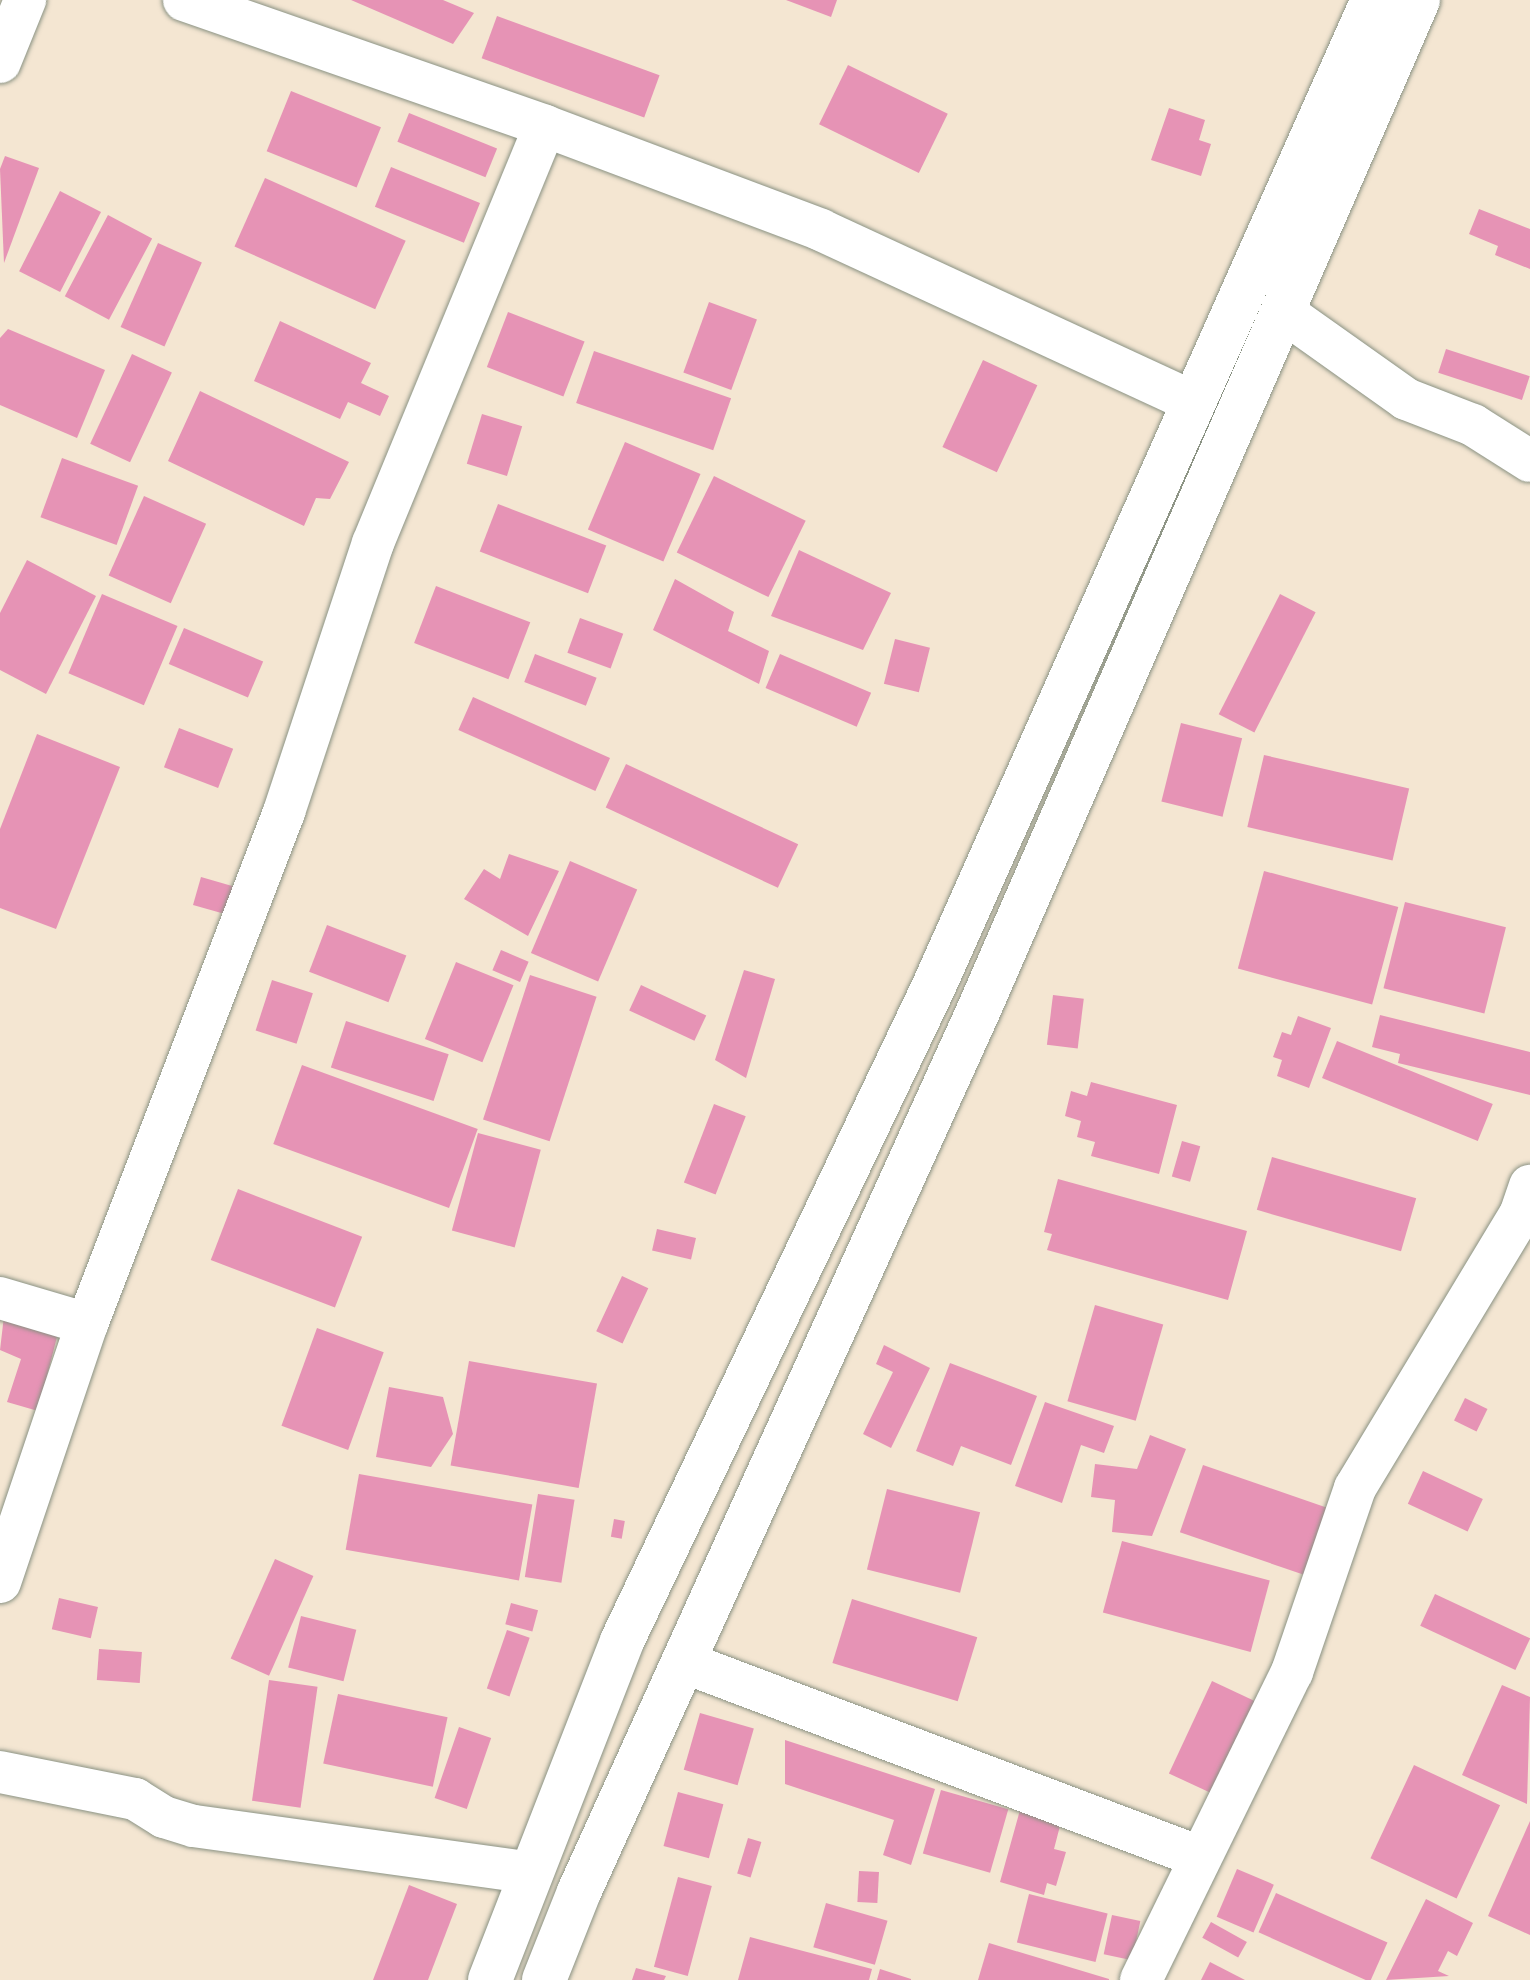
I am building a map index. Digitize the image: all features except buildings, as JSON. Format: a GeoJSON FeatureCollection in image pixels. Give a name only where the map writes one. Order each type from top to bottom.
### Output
{"type":"FeatureCollection","features":[{"type":"Feature","properties":{"kind":"main road"},"geometry":{"type":"LineString","coordinates":[[490,1980],[622,1641],[934,986],[1191,401],[1373,0]]}},
{"type":"Feature","properties":{"kind":"main road"},"geometry":{"type":"LineString","coordinates":[[544,1980],[579,1892],[686,1663],[1285,313],[1418,0]]}},
{"type":"Feature","properties":{"kind":"street"},"geometry":{"type":"LineString","coordinates":[[0,62],[25,0]]}},
{"type":"Feature","properties":{"kind":"street"},"geometry":{"type":"LineString","coordinates":[[184,0],[545,126],[821,230],[1191,401]]}},
{"type":"Feature","properties":{"kind":"street"},"geometry":{"type":"LineString","coordinates":[[0,1582],[87,1324],[284,812],[373,543],[545,126]]}},
{"type":"Feature","properties":{"kind":"street"},"geometry":{"type":"LineString","coordinates":[[1285,313],[1406,399],[1473,425],[1530,461]]}},
{"type":"Feature","properties":{"kind":"street"},"geometry":{"type":"LineString","coordinates":[[1141,1980],[1197,1856],[1292,1672],[1355,1488],[1520,1215],[1530,1186]]}},
{"type":"Feature","properties":{"kind":"street"},"geometry":{"type":"LineString","coordinates":[[0,1298],[87,1324]]}},
{"type":"Feature","properties":{"kind":"street"},"geometry":{"type":"LineString","coordinates":[[686,1663],[1197,1856]]}},
{"type":"Feature","properties":{"kind":"street"},"geometry":{"type":"LineString","coordinates":[[0,1772],[135,1799],[164,1817],[194,1826],[532,1873]]}}]}
